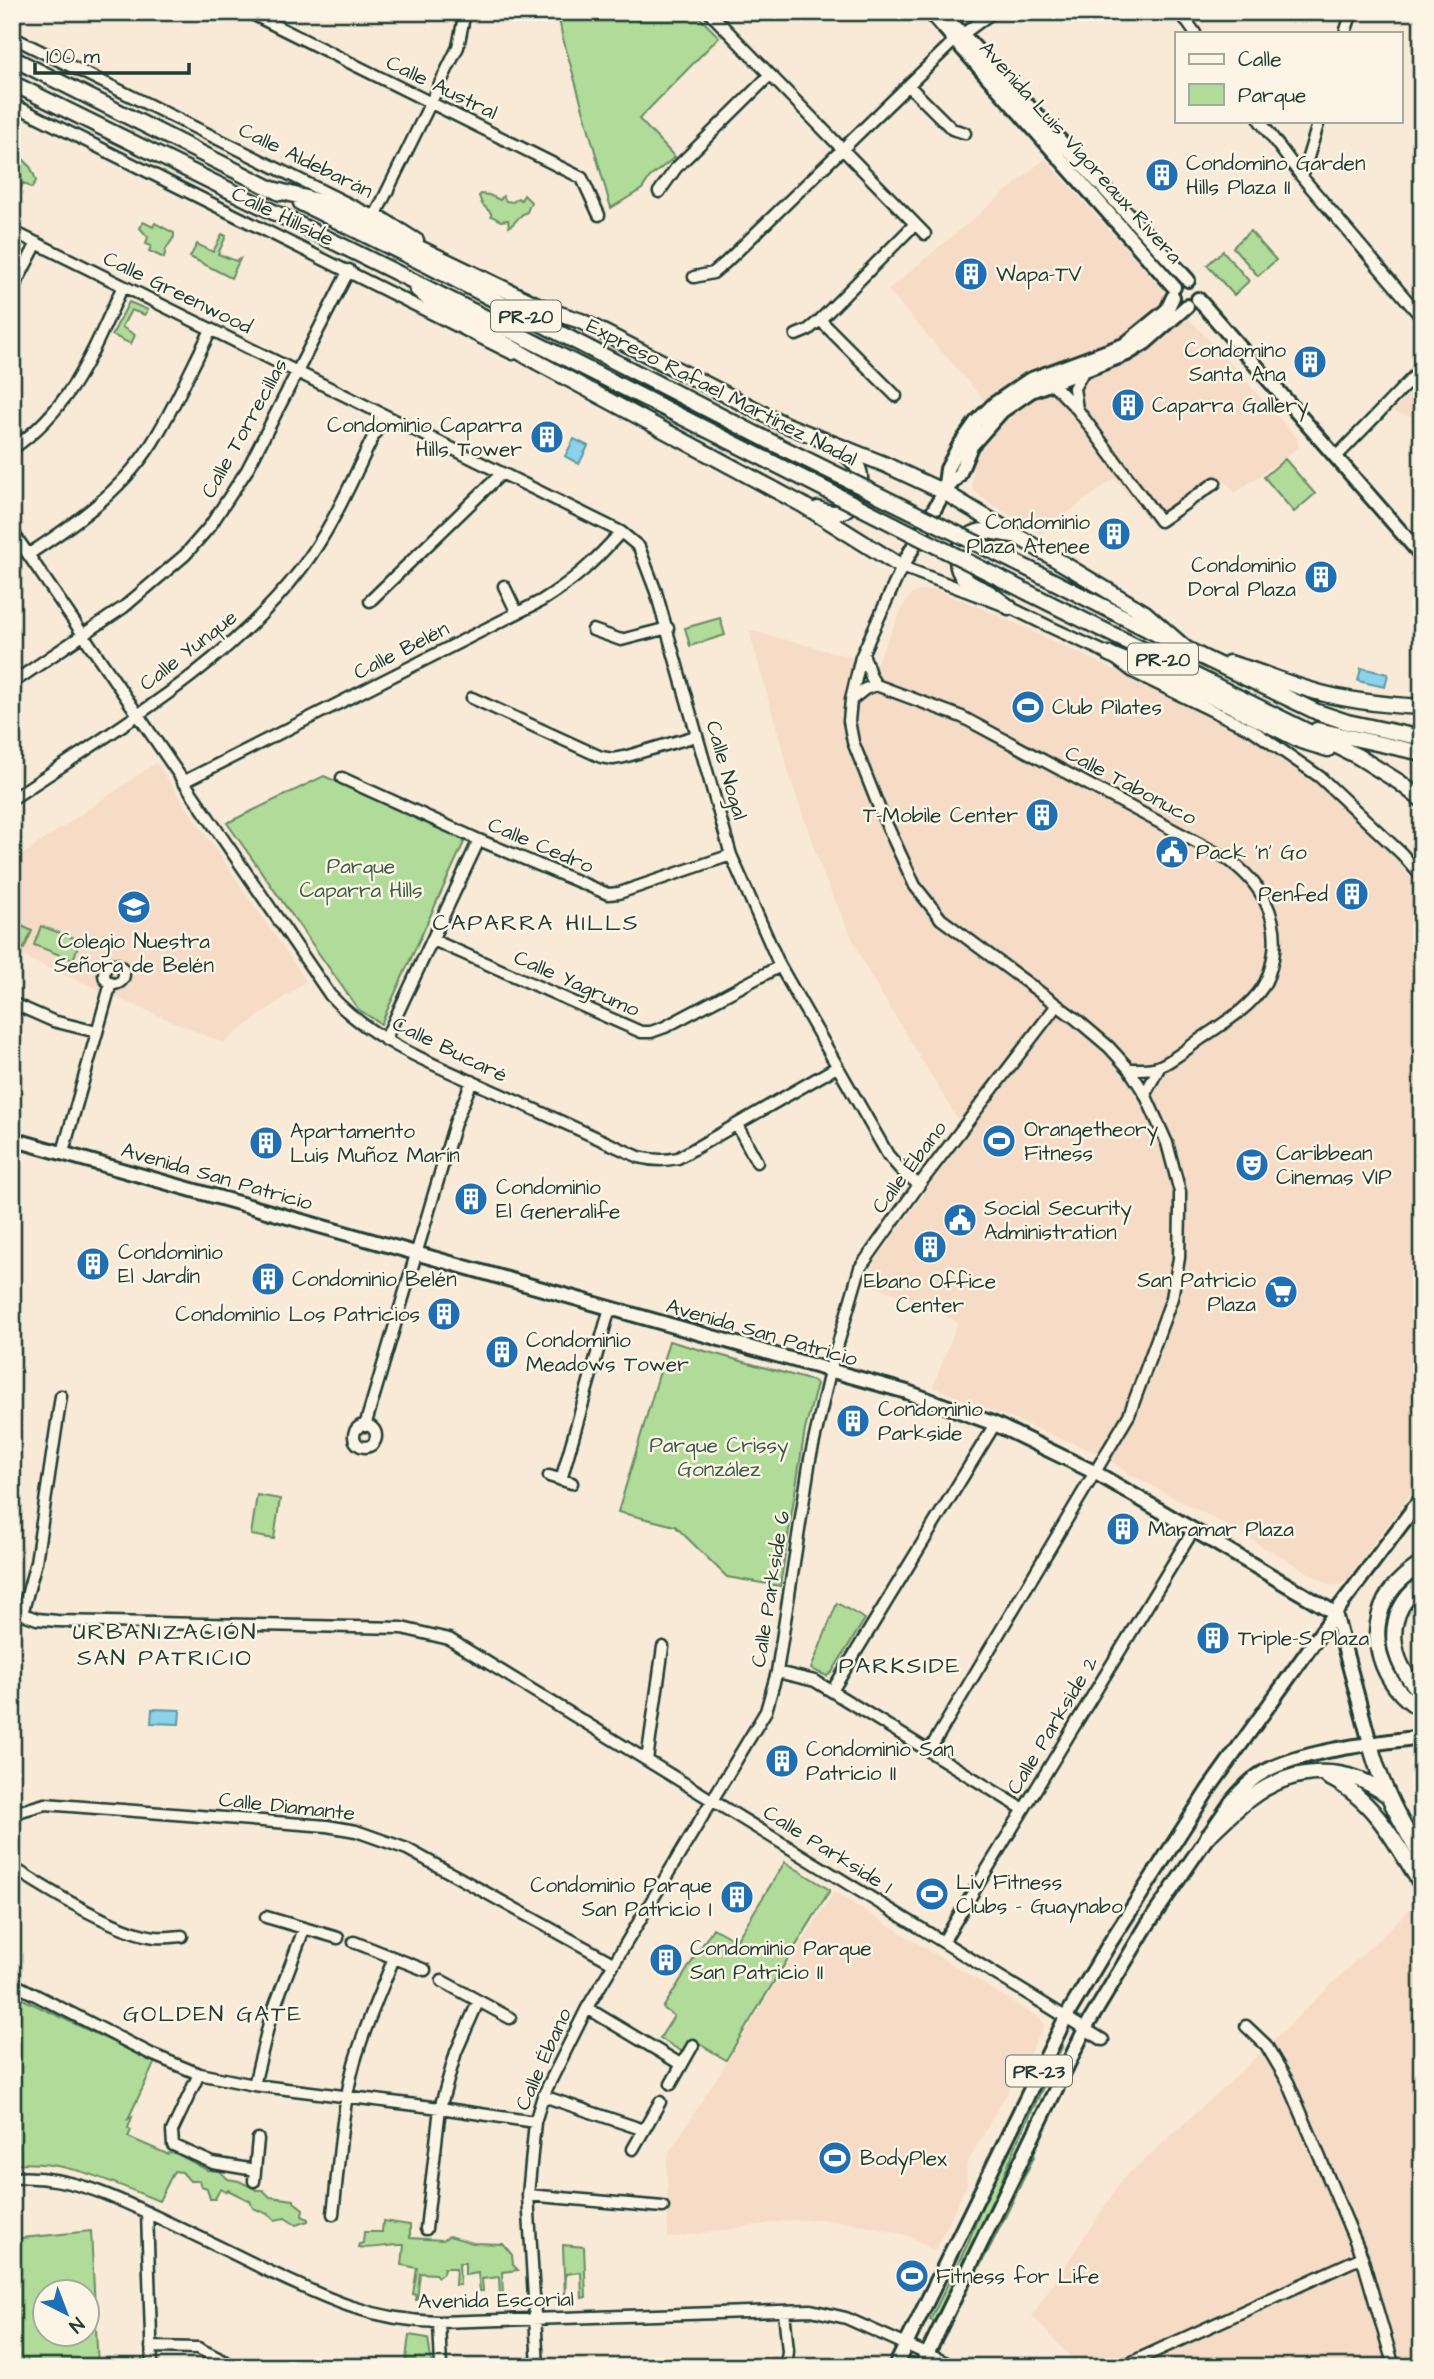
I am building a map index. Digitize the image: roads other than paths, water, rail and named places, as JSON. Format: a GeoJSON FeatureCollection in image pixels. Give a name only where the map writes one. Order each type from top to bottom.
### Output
{"type":"FeatureCollection","features":[{"type":"Feature","properties":{"kind":"highway","name":"Expreso Rafael Martínez Nadal"},"geometry":{"type":"LineString","coordinates":[[12,58],[1185,649],[1317,712],[1347,722],[1422,738]]}},
{"type":"Feature","properties":{"kind":"highway","name":"Expreso Rafael Martínez Nadal"},"geometry":{"type":"LineString","coordinates":[[12,83],[397,273],[1295,725]]}},
{"type":"Feature","properties":{"kind":"highway"},"geometry":{"type":"LineString","coordinates":[[272,189],[328,204],[550,311],[581,321],[784,424],[944,492],[1145,613],[1185,649]]}},
{"type":"Feature","properties":{"kind":"highway"},"geometry":{"type":"LineString","coordinates":[[397,273],[432,302],[537,362],[803,505],[902,567]]}},
{"type":"Feature","properties":{"kind":"highway"},"geometry":{"type":"LineString","coordinates":[[803,505],[836,513],[843,511],[855,499],[861,481],[858,467],[836,445]]}},
{"type":"Feature","properties":{"kind":"highway"},"geometry":{"type":"LineString","coordinates":[[1009,607],[962,576],[956,563],[957,556],[963,543],[979,532],[1020,537]]}},
{"type":"Feature","properties":{"kind":"highway"},"geometry":{"type":"LineString","coordinates":[[1109,654],[1226,703],[1301,741],[1357,756]]}},
{"type":"Feature","properties":{"kind":"highway"},"geometry":{"type":"LineString","coordinates":[[1200,656],[1258,670],[1309,690],[1357,700],[1422,707]]}},
{"type":"Feature","properties":{"kind":"highway"},"geometry":{"type":"LineString","coordinates":[[1295,725],[1357,756],[1422,800]]}},
{"type":"Feature","properties":{"kind":"highway","name":"PR-20"},"geometry":{"type":"LineString","coordinates":[[1295,725],[1422,753]]}},
{"type":"Feature","properties":{"kind":"highway"},"geometry":{"type":"LineString","coordinates":[[1422,1563],[1397,1582],[1390,1592],[1382,1606],[1376,1643],[1392,1683],[1422,1710]]}},
{"type":"Feature","properties":{"kind":"highway"},"geometry":{"type":"LineString","coordinates":[[1422,1584],[1404,1602],[1394,1634],[1400,1668],[1422,1693]]}},
{"type":"Feature","properties":{"kind":"highway"},"geometry":{"type":"LineString","coordinates":[[1370,1743],[1387,1795],[1422,1859]]}},
{"type":"Feature","properties":{"kind":"highway"},"geometry":{"type":"LineString","coordinates":[[1208,1836],[1256,1794],[1280,1781],[1320,1773],[1345,1774],[1372,1783],[1387,1795]]}},
{"type":"Feature","properties":{"kind":"highway"},"geometry":{"type":"LineString","coordinates":[[1320,1773],[1363,1799],[1382,1821],[1422,1886]]}},
{"type":"Feature","properties":{"kind":"highway"},"geometry":{"type":"LineString","coordinates":[[1408,1835],[1422,1852]]}},
{"type":"Feature","properties":{"kind":"main road","name":"Avenida Luis Vigoreaux Rivera"},"geometry":{"type":"LineString","coordinates":[[930,12],[959,37],[1188,280]]}},
{"type":"Feature","properties":{"kind":"main road","name":"Avenida Luis Vigoreaux Rivera"},"geometry":{"type":"LineString","coordinates":[[942,12],[959,37],[1174,292]]}},
{"type":"Feature","properties":{"kind":"main road"},"geometry":{"type":"LineString","coordinates":[[902,567],[944,492],[958,475],[971,446],[987,425],[1021,397],[1137,348],[1192,302],[1198,287],[1188,280],[1180,281],[1167,310],[1124,345],[1028,380],[993,404],[959,446],[947,469],[944,492]]}},
{"type":"Feature","properties":{"kind":"main road"},"geometry":{"type":"LineString","coordinates":[[1174,292],[1178,304],[1192,302]]}},
{"type":"Feature","properties":{"kind":"main road"},"geometry":{"type":"LineString","coordinates":[[1192,302],[1336,457],[1422,556]]}},
{"type":"Feature","properties":{"kind":"main road","name":"Avenida San Patricio"},"geometry":{"type":"LineString","coordinates":[[12,1139],[906,1392],[995,1424],[1096,1473],[1335,1613]]}},
{"type":"Feature","properties":{"kind":"main road"},"geometry":{"type":"LineString","coordinates":[[1370,1743],[1335,1613],[1419,1502]]}},
{"type":"Feature","properties":{"kind":"main road","name":"PR-23"},"geometry":{"type":"LineString","coordinates":[[895,2367],[1066,2017],[1175,1839],[1335,1613]]}},
{"type":"Feature","properties":{"kind":"main road","name":"PR-23"},"geometry":{"type":"LineString","coordinates":[[921,2367],[1085,2029],[1146,1927],[1239,1793],[1262,1772],[1304,1758],[1370,1743],[1422,1737]]}},
{"type":"Feature","properties":{"kind":"street","name":"Calle Austral"},"geometry":{"type":"LineString","coordinates":[[248,12],[582,178],[599,215]]}},
{"type":"Feature","properties":{"kind":"street"},"geometry":{"type":"LineString","coordinates":[[376,214],[458,47],[465,12]]}},
{"type":"Feature","properties":{"kind":"street"},"geometry":{"type":"LineString","coordinates":[[709,12],[925,234]]}},
{"type":"Feature","properties":{"kind":"street"},"geometry":{"type":"LineString","coordinates":[[694,277],[713,273],[959,37],[993,12]]}},
{"type":"Feature","properties":{"kind":"street"},"geometry":{"type":"LineString","coordinates":[[1180,12],[1194,32]]}},
{"type":"Feature","properties":{"kind":"street"},"geometry":{"type":"LineString","coordinates":[[1345,32],[1352,12]]}},
{"type":"Feature","properties":{"kind":"street","name":"Calle Aldebarán"},"geometry":{"type":"LineString","coordinates":[[12,37],[367,213],[376,214],[413,237],[581,321]]}},
{"type":"Feature","properties":{"kind":"street"},"geometry":{"type":"LineString","coordinates":[[659,192],[676,168],[770,75]]}},
{"type":"Feature","properties":{"kind":"street"},"geometry":{"type":"LineString","coordinates":[[909,86],[952,129],[965,133]]}},
{"type":"Feature","properties":{"kind":"street","name":"Calle Hillside"},"geometry":{"type":"LineString","coordinates":[[12,103],[349,270],[500,349],[537,362]]}},
{"type":"Feature","properties":{"kind":"street"},"geometry":{"type":"LineString","coordinates":[[1261,122],[1302,177],[1422,318]]}},
{"type":"Feature","properties":{"kind":"street"},"geometry":{"type":"LineString","coordinates":[[1302,177],[1319,122]]}},
{"type":"Feature","properties":{"kind":"street"},"geometry":{"type":"LineString","coordinates":[[796,335],[808,330],[820,320],[915,224]]}},
{"type":"Feature","properties":{"kind":"street","name":"Calle Greenwood"},"geometry":{"type":"LineString","coordinates":[[12,231],[439,443]]}},
{"type":"Feature","properties":{"kind":"street"},"geometry":{"type":"LineString","coordinates":[[12,290],[37,243]]}},
{"type":"Feature","properties":{"kind":"street","name":"Calle Torrecillas"},"geometry":{"type":"LineString","coordinates":[[12,683],[124,607],[185,555],[210,526],[247,470],[349,270]]}},
{"type":"Feature","properties":{"kind":"street"},"geometry":{"type":"LineString","coordinates":[[12,449],[46,421],[73,387],[123,286]]}},
{"type":"Feature","properties":{"kind":"street"},"geometry":{"type":"LineString","coordinates":[[820,320],[896,396]]}},
{"type":"Feature","properties":{"kind":"street"},"geometry":{"type":"LineString","coordinates":[[29,554],[104,500],[139,461],[157,436],[211,330]]}},
{"type":"Feature","properties":{"kind":"street"},"geometry":{"type":"LineString","coordinates":[[1336,457],[1422,368]]}},
{"type":"Feature","properties":{"kind":"street"},"geometry":{"type":"LineString","coordinates":[[1077,409],[1074,388],[1083,372]]}},
{"type":"Feature","properties":{"kind":"street"},"geometry":{"type":"LineString","coordinates":[[1052,383],[1077,409],[1160,521],[1215,484]]}},
{"type":"Feature","properties":{"kind":"street","name":"Calle Yunque"},"geometry":{"type":"LineString","coordinates":[[12,799],[137,714],[224,651],[251,626],[300,570],[334,516],[384,415]]}},
{"type":"Feature","properties":{"kind":"street","name":"Calle Nogal"},"geometry":{"type":"LineString","coordinates":[[439,443],[621,533],[639,547],[667,628],[731,855],[780,966],[837,1067],[888,1155],[919,1185]]}},
{"type":"Feature","properties":{"kind":"street"},"geometry":{"type":"LineString","coordinates":[[370,601],[502,474]]}},
{"type":"Feature","properties":{"kind":"street","name":"Calle Bucaré"},"geometry":{"type":"LineString","coordinates":[[12,531],[330,995],[356,1021],[385,1040],[639,1157],[665,1161],[678,1158],[837,1067]]}},
{"type":"Feature","properties":{"kind":"street","name":"Calle Belén"},"geometry":{"type":"LineString","coordinates":[[183,782],[517,613],[570,583],[621,533]]}},
{"type":"Feature","properties":{"kind":"street"},"geometry":{"type":"LineString","coordinates":[[929,1751],[1129,1415],[1172,1298],[1179,1258],[1180,1192],[1167,1143],[1145,1094],[1129,1069],[1100,1038],[942,919],[915,886],[880,810],[853,743],[849,721],[851,700],[863,653],[902,567],[1009,607],[1109,654],[1133,672],[1254,730],[1320,777],[1402,854],[1422,877]]}},
{"type":"Feature","properties":{"kind":"street"},"geometry":{"type":"LineString","coordinates":[[503,586],[517,613]]}},
{"type":"Feature","properties":{"kind":"street"},"geometry":{"type":"LineString","coordinates":[[593,630],[621,640],[667,628]]}},
{"type":"Feature","properties":{"kind":"street"},"geometry":{"type":"LineString","coordinates":[[851,700],[865,689],[876,685],[863,653]]}},
{"type":"Feature","properties":{"kind":"street","name":"Calle Tabonuco"},"geometry":{"type":"LineString","coordinates":[[876,685],[962,717],[1089,783],[1226,858],[1242,870],[1256,886],[1273,917],[1274,951],[1265,982],[1250,1003],[1160,1066],[1145,1094]]}},
{"type":"Feature","properties":{"kind":"street"},"geometry":{"type":"LineString","coordinates":[[472,698],[601,757],[624,757],[696,736]]}},
{"type":"Feature","properties":{"kind":"street","name":"Calle Cedro"},"geometry":{"type":"LineString","coordinates":[[342,778],[608,894],[619,893],[731,855]]}},
{"type":"Feature","properties":{"kind":"street"},"geometry":{"type":"LineString","coordinates":[[385,1040],[479,840]]}},
{"type":"Feature","properties":{"kind":"street","name":"Calle Yagrumo"},"geometry":{"type":"LineString","coordinates":[[433,940],[641,1032],[665,1027],[780,966]]}},
{"type":"Feature","properties":{"kind":"street"},"geometry":{"type":"LineString","coordinates":[[63,1152],[111,983]]}},
{"type":"Feature","properties":{"kind":"street"},"geometry":{"type":"LineString","coordinates":[[12,1003],[52,1021],[97,1032]]}},
{"type":"Feature","properties":{"kind":"street","name":"Calle Ébano"},"geometry":{"type":"LineString","coordinates":[[830,1371],[864,1260],[1057,1004]]}},
{"type":"Feature","properties":{"kind":"street","name":"Calle Tabonuco"},"geometry":{"type":"LineString","coordinates":[[1129,1069],[1160,1066]]}},
{"type":"Feature","properties":{"kind":"street"},"geometry":{"type":"LineString","coordinates":[[365,1426],[454,1123],[472,1082]]}},
{"type":"Feature","properties":{"kind":"street"},"geometry":{"type":"LineString","coordinates":[[737,1125],[757,1162]]}},
{"type":"Feature","properties":{"kind":"street"},"geometry":{"type":"LineString","coordinates":[[561,1480],[610,1308]]}},
{"type":"Feature","properties":{"kind":"street","name":"Calle Parkside 6"},"geometry":{"type":"LineString","coordinates":[[713,1801],[766,1711],[777,1672],[810,1459],[830,1371]]}},
{"type":"Feature","properties":{"kind":"street"},"geometry":{"type":"LineString","coordinates":[[17,1612],[36,1562],[61,1396]]}},
{"type":"Feature","properties":{"kind":"street"},"geometry":{"type":"LineString","coordinates":[[832,1691],[995,1424]]}},
{"type":"Feature","properties":{"kind":"street"},"geometry":{"type":"LineString","coordinates":[[549,1476],[572,1483]]}},
{"type":"Feature","properties":{"kind":"street","name":"Calle Parkside 2"},"geometry":{"type":"LineString","coordinates":[[943,1942],[1194,1529]]}},
{"type":"Feature","properties":{"kind":"street","name":"Calle Parkside 1"},"geometry":{"type":"LineString","coordinates":[[17,1612],[57,1621],[390,1627],[449,1639],[1102,2039]]}},
{"type":"Feature","properties":{"kind":"street"},"geometry":{"type":"LineString","coordinates":[[648,1760],[663,1647]]}},
{"type":"Feature","properties":{"kind":"street"},"geometry":{"type":"LineString","coordinates":[[777,1672],[815,1681],[1023,1809]]}},
{"type":"Feature","properties":{"kind":"street","name":"Calle Ébano"},"geometry":{"type":"LineString","coordinates":[[538,2367],[528,2195],[535,2122],[543,2096],[587,2008],[713,1801]]}},
{"type":"Feature","properties":{"kind":"street","name":"Calle Diamante"},"geometry":{"type":"LineString","coordinates":[[12,1817],[21,1811],[45,1804],[327,1826],[356,1831],[407,1849],[613,1963]]}},
{"type":"Feature","properties":{"kind":"street"},"geometry":{"type":"LineString","coordinates":[[12,1867],[43,1887],[130,1931],[152,1937],[182,1936]]}},
{"type":"Feature","properties":{"kind":"street"},"geometry":{"type":"LineString","coordinates":[[266,1917],[338,1938]]}},
{"type":"Feature","properties":{"kind":"street"},"geometry":{"type":"LineString","coordinates":[[254,2085],[270,2019],[304,1929]]}},
{"type":"Feature","properties":{"kind":"street"},"geometry":{"type":"LineString","coordinates":[[354,1942],[425,1969]]}},
{"type":"Feature","properties":{"kind":"street"},"geometry":{"type":"LineString","coordinates":[[333,2214],[347,2096],[364,2032],[394,1958]]}},
{"type":"Feature","properties":{"kind":"street"},"geometry":{"type":"LineString","coordinates":[[442,1981],[510,2018]]}},
{"type":"Feature","properties":{"kind":"street"},"geometry":{"type":"LineString","coordinates":[[12,1983],[151,2054],[200,2074],[254,2085],[535,2122]]}},
{"type":"Feature","properties":{"kind":"street"},"geometry":{"type":"LineString","coordinates":[[426,2229],[440,2108],[456,2052],[478,2001]]}},
{"type":"Feature","properties":{"kind":"street"},"geometry":{"type":"LineString","coordinates":[[587,2008],[682,2065]]}},
{"type":"Feature","properties":{"kind":"street"},"geometry":{"type":"LineString","coordinates":[[1246,2026],[1266,2045],[1288,2082],[1362,2257],[1394,2367]]}},
{"type":"Feature","properties":{"kind":"street"},"geometry":{"type":"LineString","coordinates":[[671,2084],[694,2045]]}},
{"type":"Feature","properties":{"kind":"street"},"geometry":{"type":"LineString","coordinates":[[200,2074],[172,2131],[173,2145],[213,2163],[254,2175],[258,2139]]}},
{"type":"Feature","properties":{"kind":"street"},"geometry":{"type":"LineString","coordinates":[[543,2096],[644,2130]]}},
{"type":"Feature","properties":{"kind":"street"},"geometry":{"type":"LineString","coordinates":[[633,2148],[660,2102]]}},
{"type":"Feature","properties":{"kind":"street","name":"Avenida Escorial"},"geometry":{"type":"LineString","coordinates":[[12,2178],[29,2177],[85,2185],[332,2301],[401,2319],[439,2322],[534,2320],[811,2310],[830,2312],[956,2367]]}},
{"type":"Feature","properties":{"kind":"street"},"geometry":{"type":"LineString","coordinates":[[528,2195],[663,2207]]}},
{"type":"Feature","properties":{"kind":"street"},"geometry":{"type":"LineString","coordinates":[[147,2212],[152,2367]]}},
{"type":"Feature","properties":{"kind":"street"},"geometry":{"type":"LineString","coordinates":[[1121,2367],[1362,2257]]}},
{"type":"Feature","properties":{"kind":"street"},"geometry":{"type":"LineString","coordinates":[[784,2311],[788,2351],[786,2367]]}},
{"type":"Feature","properties":{"kind":"street"},"geometry":{"type":"LineString","coordinates":[[439,2322],[441,2367]]}},
{"type":"Feature","properties":{"kind":"street"},"geometry":{"type":"LineString","coordinates":[[151,2347],[198,2348],[236,2367]]}},
{"type":"Feature","properties":{"kind":"water"},"geometry":{"type":"Polygon","coordinates":[[[574,439],[588,446],[579,464],[565,456],[574,439]]]}},
{"type":"Feature","properties":{"kind":"water"},"geometry":{"type":"Polygon","coordinates":[[[1361,668],[1388,674],[1385,687],[1358,681],[1361,668]]]}},
{"type":"Feature","properties":{"kind":"water"},"geometry":{"type":"Polygon","coordinates":[[[152,1709],[180,1710],[179,1724],[151,1723],[152,1709]]]}},
{"type":"Feature","properties":{"kind":"place","name":"Condomino Garden Hills Plaza II"},"geometry":{"type":"Point","coordinates":[1162,175]}},
{"type":"Feature","properties":{"kind":"place","name":"Wapa-TV"},"geometry":{"type":"Point","coordinates":[971,274]}},
{"type":"Feature","properties":{"kind":"place","name":"Condomino Santa Ana"},"geometry":{"type":"Point","coordinates":[1310,362]}},
{"type":"Feature","properties":{"kind":"place","name":"Caparra Gallery"},"geometry":{"type":"Point","coordinates":[1128,405]}},
{"type":"Feature","properties":{"kind":"place","name":"Condominio Caparra Hills Tower"},"geometry":{"type":"Point","coordinates":[547,437]}},
{"type":"Feature","properties":{"kind":"place","name":"Condominio Plaza Atenee"},"geometry":{"type":"Point","coordinates":[1114,534]}},
{"type":"Feature","properties":{"kind":"place","name":"Condominio Doral Plaza"},"geometry":{"type":"Point","coordinates":[1321,577]}},
{"type":"Feature","properties":{"kind":"place","name":"Club Pilates"},"geometry":{"type":"Point","coordinates":[1028,707]}},
{"type":"Feature","properties":{"kind":"place","name":"T-Mobile Center"},"geometry":{"type":"Point","coordinates":[1042,815]}},
{"type":"Feature","properties":{"kind":"place","name":"Pack 'n' Go"},"geometry":{"type":"Point","coordinates":[1172,852]}},
{"type":"Feature","properties":{"kind":"place","name":"Penfed"},"geometry":{"type":"Point","coordinates":[1352,894]}},
{"type":"Feature","properties":{"kind":"place","name":"Colegio Nuestra Señora de Belén"},"geometry":{"type":"Point","coordinates":[134,907]}},
{"type":"Feature","properties":{"kind":"place","name":"Orangetheory Fitness"},"geometry":{"type":"Point","coordinates":[999,1141]}},
{"type":"Feature","properties":{"kind":"place","name":"Apartamento Luis Muñoz Marín"},"geometry":{"type":"Point","coordinates":[266,1143]}},
{"type":"Feature","properties":{"kind":"place","name":"Caribbean Cinemas VIP"},"geometry":{"type":"Point","coordinates":[1252,1165]}},
{"type":"Feature","properties":{"kind":"place","name":"Condominio El Generalife"},"geometry":{"type":"Point","coordinates":[471,1199]}},
{"type":"Feature","properties":{"kind":"place","name":"Social Security Administration"},"geometry":{"type":"Point","coordinates":[960,1220]}},
{"type":"Feature","properties":{"kind":"place","name":"Ebano Office Center"},"geometry":{"type":"Point","coordinates":[930,1247]}},
{"type":"Feature","properties":{"kind":"place","name":"Condominio El Jardín"},"geometry":{"type":"Point","coordinates":[93,1264]}},
{"type":"Feature","properties":{"kind":"place","name":"Condominio Belén"},"geometry":{"type":"Point","coordinates":[268,1279]}},
{"type":"Feature","properties":{"kind":"place","name":"San Patricio Plaza"},"geometry":{"type":"Point","coordinates":[1281,1292]}},
{"type":"Feature","properties":{"kind":"place","name":"Condominio Los Patricios"},"geometry":{"type":"Point","coordinates":[444,1314]}},
{"type":"Feature","properties":{"kind":"place","name":"Condominio Meadows Tower"},"geometry":{"type":"Point","coordinates":[502,1352]}},
{"type":"Feature","properties":{"kind":"place","name":"Condominio Parkside"},"geometry":{"type":"Point","coordinates":[853,1421]}},
{"type":"Feature","properties":{"kind":"place","name":"Maramar Plaza"},"geometry":{"type":"Point","coordinates":[1123,1529]}},
{"type":"Feature","properties":{"kind":"place","name":"Triple-S Plaza"},"geometry":{"type":"Point","coordinates":[1213,1638]}},
{"type":"Feature","properties":{"kind":"place","name":"Condominio San Patricio II"},"geometry":{"type":"Point","coordinates":[782,1761]}},
{"type":"Feature","properties":{"kind":"place","name":"Liv Fitness Clubs - Guaynabo"},"geometry":{"type":"Point","coordinates":[932,1894]}},
{"type":"Feature","properties":{"kind":"place","name":"Condominio Parque San Patricio I"},"geometry":{"type":"Point","coordinates":[737,1897]}},
{"type":"Feature","properties":{"kind":"place","name":"Condominio Parque San Patricio II"},"geometry":{"type":"Point","coordinates":[666,1960]}},
{"type":"Feature","properties":{"kind":"place","name":"BodyPlex"},"geometry":{"type":"Point","coordinates":[835,2158]}},
{"type":"Feature","properties":{"kind":"place","name":"Fitness for Life"},"geometry":{"type":"Point","coordinates":[912,2276]}},
{"type":"Feature","properties":{"kind":"district","name":"CAPARRA HILLS"},"geometry":{"type":"Point","coordinates":[536,922]}},
{"type":"Feature","properties":{"kind":"district","name":"URBANIZACIÓN SAN PATRICIO"},"geometry":{"type":"Point","coordinates":[165,1644]}},
{"type":"Feature","properties":{"kind":"district","name":"PARKSIDE"},"geometry":{"type":"Point","coordinates":[900,1665]}},
{"type":"Feature","properties":{"kind":"district","name":"GOLDEN GATE"},"geometry":{"type":"Point","coordinates":[213,2013]}},
{"type":"Feature","properties":{"kind":"park label","name":"Parque Caparra Hills"},"geometry":{"type":"Point","coordinates":[361,878]}},
{"type":"Feature","properties":{"kind":"park label","name":"Parque Crissy González"},"geometry":{"type":"Point","coordinates":[719,1457]}}]}
